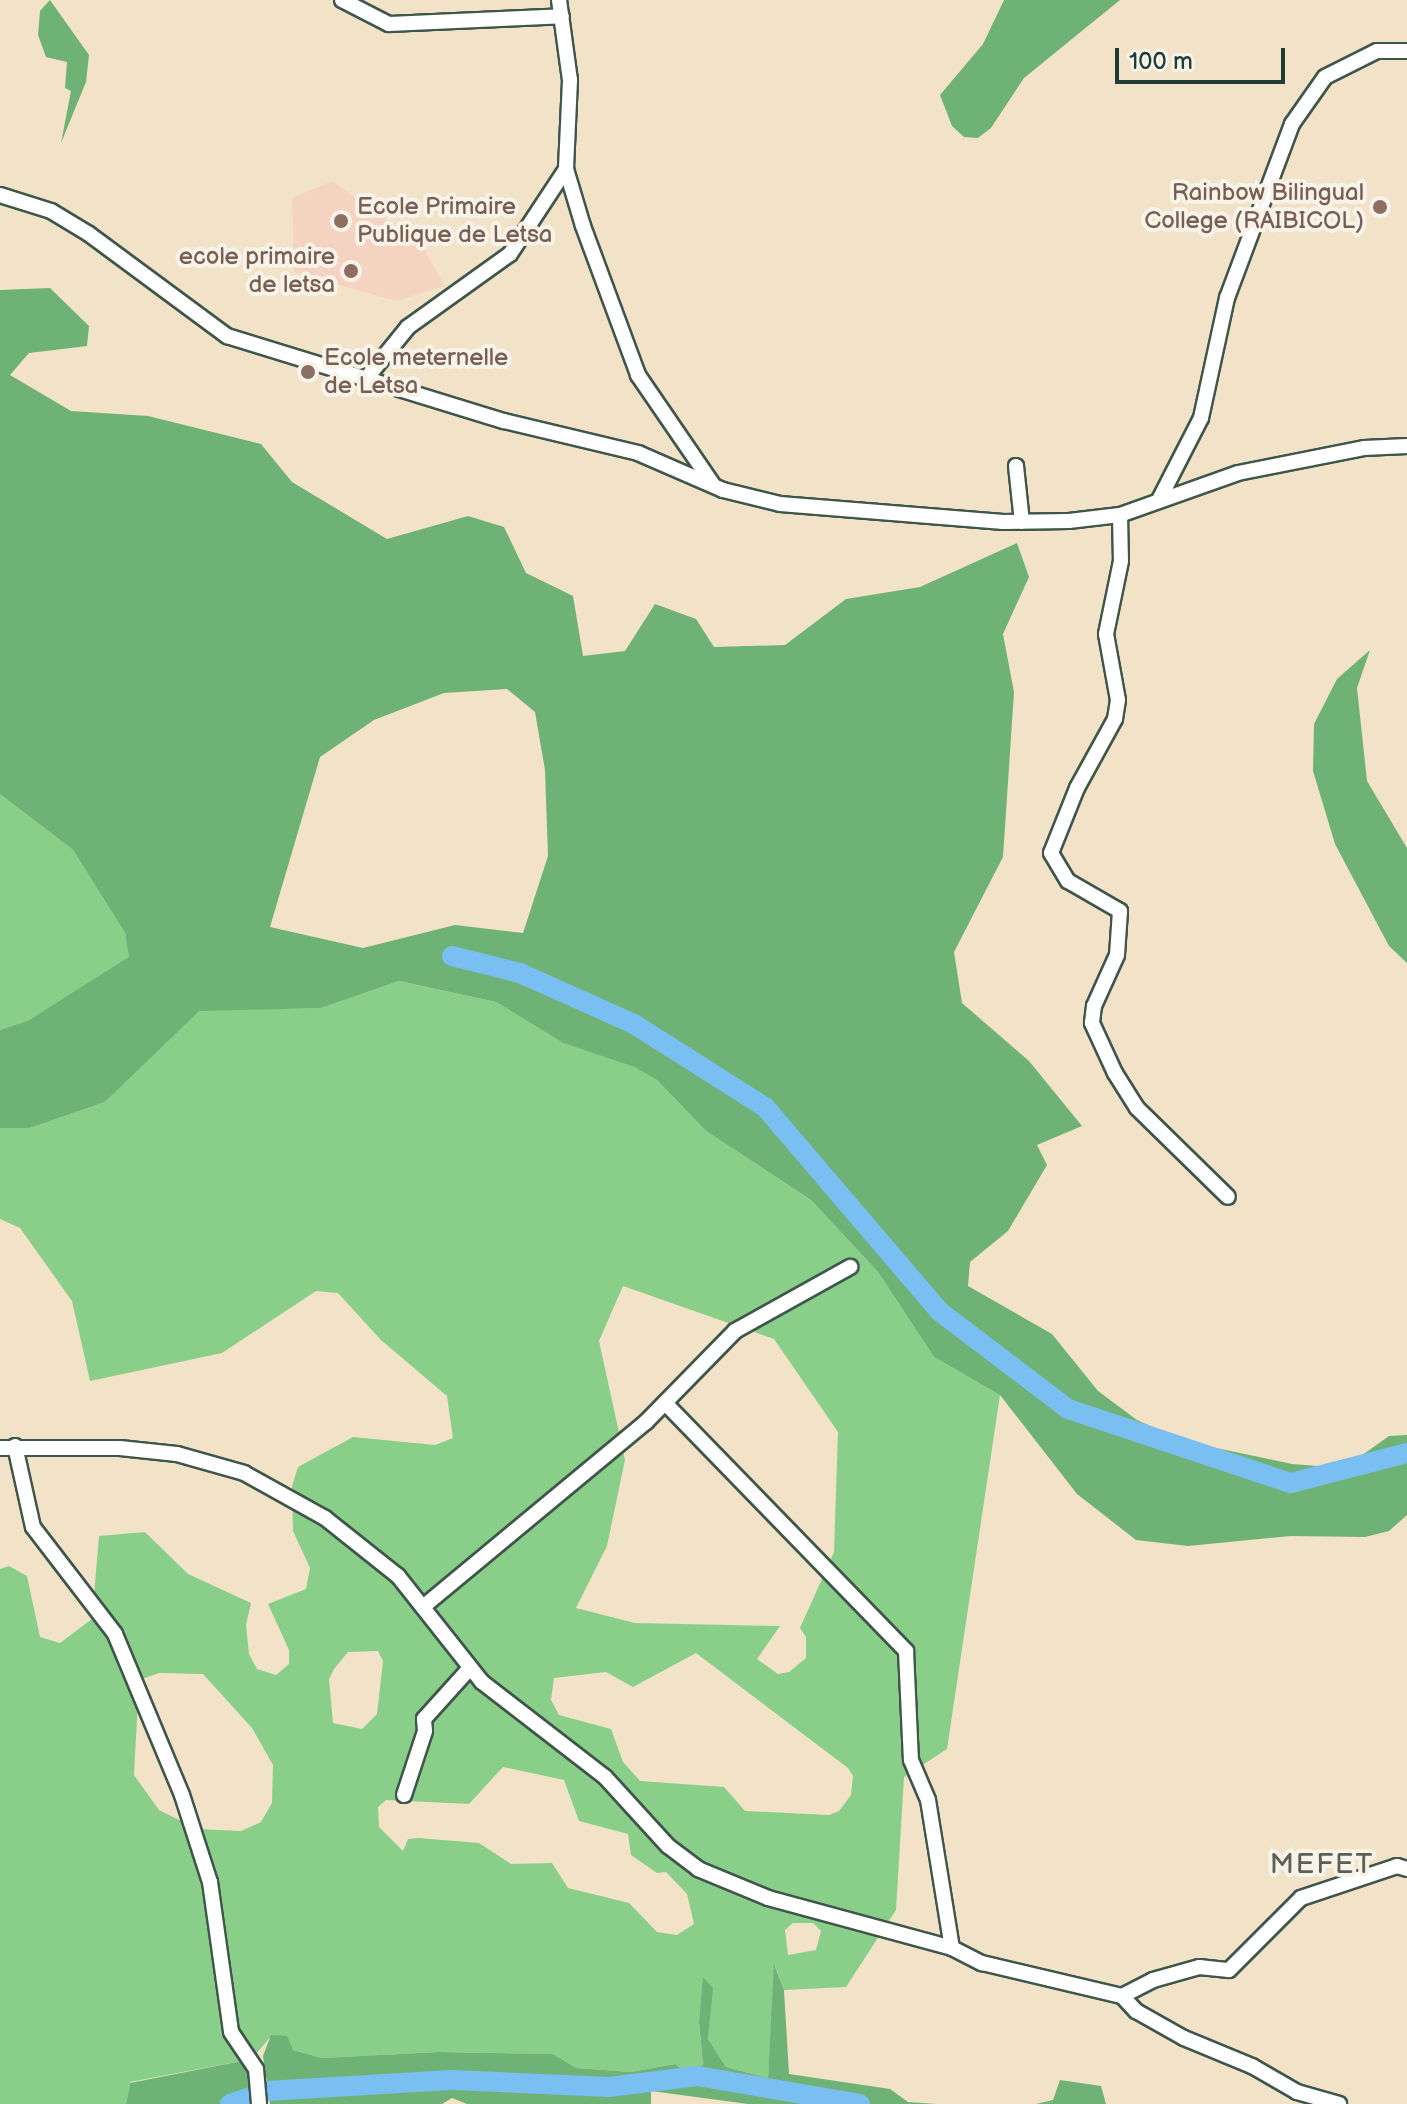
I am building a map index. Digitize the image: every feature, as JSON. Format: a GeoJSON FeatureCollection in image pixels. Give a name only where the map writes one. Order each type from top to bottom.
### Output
{"type":"FeatureCollection","features":[{"type":"Feature","properties":{"kind":"street"},"geometry":{"type":"LineString","coordinates":[[342,0],[389,24],[561,5],[570,80],[566,169],[617,329],[638,375],[713,485]]}},
{"type":"Feature","properties":{"kind":"street"},"geometry":{"type":"LineString","coordinates":[[1159,500],[1201,418],[1227,298],[1292,124],[1325,77],[1377,51],[1407,51]]}},
{"type":"Feature","properties":{"kind":"street"},"geometry":{"type":"LineString","coordinates":[[365,380],[408,327],[510,254],[566,169]]}},
{"type":"Feature","properties":{"kind":"street"},"geometry":{"type":"LineString","coordinates":[[0,195],[51,211],[89,234],[227,336],[365,380],[638,453],[713,485],[780,504],[1022,522],[1120,515],[1238,473],[1364,448],[1407,446]]}},
{"type":"Feature","properties":{"kind":"street"},"geometry":{"type":"LineString","coordinates":[[1016,466],[1022,522]]}},
{"type":"Feature","properties":{"kind":"street"},"geometry":{"type":"LineString","coordinates":[[1120,515],[1121,561],[1106,634],[1118,700],[1115,719],[1077,788],[1051,853],[1068,881],[1120,911],[1117,955],[1094,1006],[1092,1023],[1115,1073],[1137,1108],[1228,1197]]}},
{"type":"Feature","properties":{"kind":"street"},"geometry":{"type":"LineString","coordinates":[[423,1607],[665,1403],[735,1331],[850,1267]]}},
{"type":"Feature","properties":{"kind":"street"},"geometry":{"type":"LineString","coordinates":[[665,1403],[906,1651],[905,1725],[911,1760],[928,1800],[952,1948]]}},
{"type":"Feature","properties":{"kind":"street"},"geometry":{"type":"LineString","coordinates":[[259,2104],[256,2069],[231,2032],[210,1882],[182,1795],[115,1634],[33,1527],[7,1447],[177,1454],[244,1473],[325,1518],[398,1576],[469,1669],[605,1777],[668,1846],[698,1869],[768,1898],[952,1948],[982,1963],[1122,1996],[1136,2011],[1184,2038],[1252,2066],[1297,2092],[1339,2104]]}},
{"type":"Feature","properties":{"kind":"street"},"geometry":{"type":"LineString","coordinates":[[404,1795],[425,1731],[424,1719],[469,1669]]}},
{"type":"Feature","properties":{"kind":"street"},"geometry":{"type":"LineString","coordinates":[[1122,1996],[1153,1980],[1199,1967],[1229,1970],[1301,1898],[1397,1866],[1407,1869]]}},
{"type":"Feature","properties":{"kind":"shaded area","name":"Ecole Primaire Publique de Letsa"},"geometry":{"type":"Polygon","coordinates":[[[332,181],[421,244],[445,286],[396,301],[294,272],[292,198],[332,181]]]}},
{"type":"Feature","properties":{"kind":"green space"},"geometry":{"type":"Polygon","coordinates":[[[50,0],[89,55],[86,82],[61,143],[71,91],[65,88],[67,62],[46,57],[38,35],[40,11],[50,0]]]}},
{"type":"Feature","properties":{"kind":"green space"},"geometry":{"type":"Polygon","coordinates":[[[1004,0],[1120,0],[1024,78],[991,128],[978,138],[964,137],[952,126],[940,95],[983,44],[1004,0]]]}},
{"type":"Feature","properties":{"kind":"green space"},"geometry":{"type":"Polygon","coordinates":[[[50,288],[89,326],[87,346],[29,353],[10,375],[71,411],[148,416],[261,444],[292,482],[387,539],[468,516],[504,527],[526,573],[573,596],[583,656],[625,651],[655,604],[696,619],[714,647],[785,645],[846,599],[920,587],[1017,543],[1029,577],[1003,634],[1014,692],[1003,857],[954,952],[962,1003],[1029,1061],[1082,1126],[1037,1145],[1047,1165],[1008,1231],[970,1262],[968,1286],[1052,1334],[1098,1391],[1137,1420],[1183,1441],[1292,1464],[1344,1468],[1389,1436],[1407,1435],[1407,1515],[1389,1531],[1365,1537],[1291,1536],[1188,1546],[1136,1540],[1077,1494],[1000,1395],[934,1357],[878,1272],[811,1200],[706,1131],[657,1080],[635,1067],[563,1043],[496,1002],[399,981],[321,1008],[199,1011],[105,1102],[30,1128],[0,1128],[0,1030],[29,1020],[129,957],[125,933],[73,850],[0,794],[0,290],[50,288]],[[507,689],[444,693],[374,720],[320,757],[270,927],[363,948],[455,925],[523,933],[548,856],[545,770],[535,712],[507,689]]]}},
{"type":"Feature","properties":{"kind":"green space"},"geometry":{"type":"Polygon","coordinates":[[[1370,650],[1357,688],[1367,781],[1407,848],[1407,963],[1389,946],[1335,844],[1313,771],[1314,724],[1337,679],[1370,650]]]}},
{"type":"Feature","properties":{"kind":"green space"},"geometry":{"type":"Polygon","coordinates":[[[0,794],[73,850],[125,933],[130,958],[29,1020],[0,1030],[0,794]]]}},
{"type":"Feature","properties":{"kind":"green space"},"geometry":{"type":"Polygon","coordinates":[[[399,981],[496,1002],[563,1043],[635,1066],[657,1080],[706,1131],[811,1200],[878,1272],[934,1357],[1000,1395],[947,1749],[904,1777],[896,1910],[846,1987],[784,1990],[775,1966],[768,2078],[726,2067],[708,2039],[712,1989],[704,1978],[699,2022],[703,2066],[687,2074],[675,2064],[631,2072],[576,2068],[553,2054],[439,2052],[322,2058],[293,2050],[272,2035],[252,2059],[130,2082],[126,2104],[0,2104],[0,1569],[9,1566],[27,1576],[40,1637],[60,1643],[92,1619],[99,1536],[145,1532],[188,1574],[251,1603],[246,1625],[249,1654],[257,1669],[276,1675],[289,1664],[289,1650],[268,1604],[306,1589],[310,1568],[293,1531],[292,1486],[298,1467],[353,1437],[435,1445],[453,1438],[447,1396],[381,1340],[338,1293],[316,1291],[222,1353],[90,1381],[72,1301],[20,1228],[0,1219],[0,1128],[30,1128],[105,1102],[199,1010],[321,1008],[399,981]],[[623,1286],[599,1341],[625,1460],[607,1546],[576,1608],[635,1623],[780,1626],[757,1659],[778,1674],[789,1672],[806,1658],[806,1637],[800,1628],[834,1552],[838,1432],[774,1339],[623,1286]],[[378,1651],[348,1652],[329,1679],[333,1723],[362,1729],[377,1714],[383,1661],[378,1651]],[[696,1653],[633,1687],[606,1672],[554,1678],[551,1700],[559,1715],[611,1729],[623,1762],[640,1781],[724,1787],[745,1811],[829,1815],[839,1811],[851,1795],[853,1776],[848,1768],[696,1653]],[[159,1673],[139,1680],[134,1775],[159,1810],[197,1829],[241,1831],[261,1822],[272,1803],[273,1765],[252,1728],[203,1674],[159,1673]],[[503,1767],[469,1804],[386,1800],[378,1807],[379,1827],[403,1851],[408,1839],[479,1843],[511,1864],[552,1863],[568,1888],[629,1903],[657,1932],[677,1935],[694,1924],[687,1894],[666,1872],[657,1873],[631,1855],[628,1834],[579,1821],[564,1780],[503,1767]],[[793,1923],[785,1930],[788,1955],[816,1950],[821,1931],[813,1923],[793,1923]]]}},
{"type":"Feature","properties":{"kind":"green space"},"geometry":{"type":"Polygon","coordinates":[[[774,1964],[784,1990],[789,2074],[890,2089],[908,2102],[937,2104],[748,2104],[651,2091],[651,2104],[467,2104],[452,2098],[442,2104],[270,2104],[263,2056],[271,2035],[287,2036],[293,2050],[322,2058],[439,2052],[553,2054],[576,2068],[631,2072],[675,2064],[687,2074],[703,2065],[699,2022],[703,1977],[713,1988],[708,2039],[726,2067],[768,2078],[774,1964]]]}},
{"type":"Feature","properties":{"kind":"green space"},"geometry":{"type":"Polygon","coordinates":[[[252,2059],[256,2104],[126,2104],[130,2083],[252,2059]]]}},
{"type":"Feature","properties":{"kind":"green space"},"geometry":{"type":"Polygon","coordinates":[[[1060,2080],[1101,2086],[1106,2104],[1036,2104],[1053,2100],[1060,2080]]]}},
{"type":"Feature","properties":{"kind":"waterway"},"geometry":{"type":"LineString","coordinates":[[452,956],[520,973],[634,1024],[765,1107],[939,1311],[1068,1409],[1291,1483],[1407,1453]]}},
{"type":"Feature","properties":{"kind":"waterway"},"geometry":{"type":"LineString","coordinates":[[230,2104],[267,2091],[451,2080],[609,2087],[697,2076],[860,2104]]}},
{"type":"Feature","properties":{"kind":"place","name":"Rainbow Bilingual College (RAIBICOL)"},"geometry":{"type":"Point","coordinates":[1380,207]}},
{"type":"Feature","properties":{"kind":"place","name":"Ecole Primaire Publique de Letsa"},"geometry":{"type":"Point","coordinates":[341,221]}},
{"type":"Feature","properties":{"kind":"place","name":"ecole primaire de letsa"},"geometry":{"type":"Point","coordinates":[351,271]}},
{"type":"Feature","properties":{"kind":"place","name":"Ecole meternelle de Letsa"},"geometry":{"type":"Point","coordinates":[308,372]}},
{"type":"Feature","properties":{"kind":"district","name":"MEFET"},"geometry":{"type":"Point","coordinates":[1322,1865]}}]}
